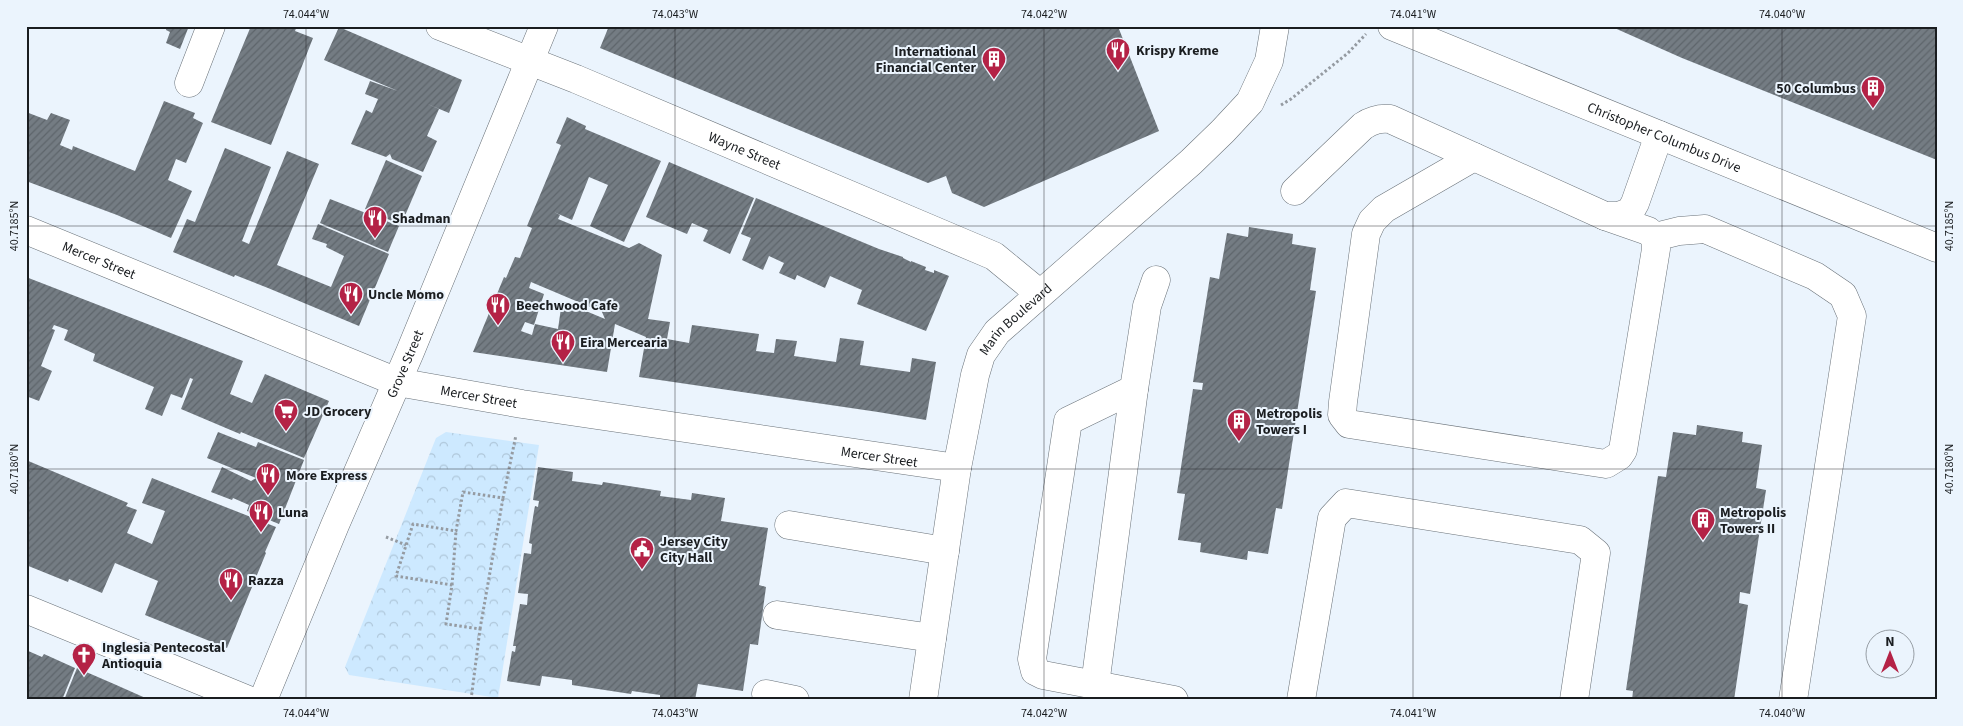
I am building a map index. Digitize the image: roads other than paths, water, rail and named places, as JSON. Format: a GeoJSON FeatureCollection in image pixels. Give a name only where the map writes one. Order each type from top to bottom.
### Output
{"type":"FeatureCollection","features":[{"type":"Feature","properties":{"kind":"street"},"geometry":{"type":"LineString","coordinates":[[189,83],[212,26]]}},
{"type":"Feature","properties":{"kind":"street","name":"Wayne Street"},"geometry":{"type":"LineString","coordinates":[[440,26],[576,79],[994,256],[1039,293]]}},
{"type":"Feature","properties":{"kind":"street","name":"Grove Street"},"geometry":{"type":"LineString","coordinates":[[263,700],[544,26]]}},
{"type":"Feature","properties":{"kind":"street","name":"Marin Boulevard"},"geometry":{"type":"LineString","coordinates":[[923,700],[957,468],[975,375],[981,356],[995,334],[1039,293],[1191,162],[1224,131],[1250,102],[1269,61],[1275,26]]}},
{"type":"Feature","properties":{"kind":"street","name":"Christopher Columbus Drive"},"geometry":{"type":"LineString","coordinates":[[1380,30],[1659,135],[1937,248]]}},
{"type":"Feature","properties":{"kind":"street"},"geometry":{"type":"LineString","coordinates":[[1295,191],[1363,126],[1372,120],[1380,118],[1390,119],[1605,216],[1648,231],[1655,237],[1656,249],[1624,450],[1619,456],[1606,464],[1349,424],[1342,415],[1366,234],[1372,221],[1384,209],[1474,157]]}},
{"type":"Feature","properties":{"kind":"street"},"geometry":{"type":"LineString","coordinates":[[1605,216],[1618,216],[1630,212],[1659,135]]}},
{"type":"Feature","properties":{"kind":"street"},"geometry":{"type":"LineString","coordinates":[[1655,237],[1679,231],[1705,229],[1815,276],[1843,295],[1852,316],[1793,700]]}},
{"type":"Feature","properties":{"kind":"street","name":"Mercer Street"},"geometry":{"type":"LineString","coordinates":[[26,230],[397,382],[522,404],[957,468]]}},
{"type":"Feature","properties":{"kind":"street"},"geometry":{"type":"LineString","coordinates":[[1096,685],[1134,389],[1147,306],[1156,280]]}},
{"type":"Feature","properties":{"kind":"street"},"geometry":{"type":"LineString","coordinates":[[1134,389],[1068,421],[1032,659],[1035,671],[1043,676],[1174,700]]}},
{"type":"Feature","properties":{"kind":"street"},"geometry":{"type":"LineString","coordinates":[[1301,700],[1332,518],[1346,503],[1580,540],[1586,544],[1596,553],[1574,700]]}},
{"type":"Feature","properties":{"kind":"street"},"geometry":{"type":"LineString","coordinates":[[788,525],[945,551]]}},
{"type":"Feature","properties":{"kind":"street"},"geometry":{"type":"LineString","coordinates":[[26,610],[248,700]]}},
{"type":"Feature","properties":{"kind":"street"},"geometry":{"type":"LineString","coordinates":[[777,615],[932,638]]}},
{"type":"Feature","properties":{"kind":"street"},"geometry":{"type":"LineString","coordinates":[[766,694],[794,700]]}},
{"type":"Feature","properties":{"kind":"place","name":"Krispy Kreme"},"geometry":{"type":"Point","coordinates":[1118,71]}},
{"type":"Feature","properties":{"kind":"place","name":"International Financial Center"},"geometry":{"type":"Point","coordinates":[994,80]}},
{"type":"Feature","properties":{"kind":"place","name":"50 Columbus"},"geometry":{"type":"Point","coordinates":[1873,109]}},
{"type":"Feature","properties":{"kind":"place","name":"Shadman"},"geometry":{"type":"Point","coordinates":[375,239]}},
{"type":"Feature","properties":{"kind":"place","name":"Uncle Momo"},"geometry":{"type":"Point","coordinates":[351,315]}},
{"type":"Feature","properties":{"kind":"place","name":"Beechwood Cafe"},"geometry":{"type":"Point","coordinates":[498,326]}},
{"type":"Feature","properties":{"kind":"place","name":"Eira Mercearia"},"geometry":{"type":"Point","coordinates":[563,363]}},
{"type":"Feature","properties":{"kind":"place","name":"JD Grocery"},"geometry":{"type":"Point","coordinates":[286,432]}},
{"type":"Feature","properties":{"kind":"place","name":"Metropolis Towers I"},"geometry":{"type":"Point","coordinates":[1239,442]}},
{"type":"Feature","properties":{"kind":"place","name":"More Express"},"geometry":{"type":"Point","coordinates":[268,496]}},
{"type":"Feature","properties":{"kind":"place","name":"Luna"},"geometry":{"type":"Point","coordinates":[261,533]}},
{"type":"Feature","properties":{"kind":"place","name":"Metropolis Towers II"},"geometry":{"type":"Point","coordinates":[1703,541]}},
{"type":"Feature","properties":{"kind":"place","name":"Jersey City City Hall"},"geometry":{"type":"Point","coordinates":[642,570]}},
{"type":"Feature","properties":{"kind":"place","name":"Razza"},"geometry":{"type":"Point","coordinates":[231,601]}},
{"type":"Feature","properties":{"kind":"place","name":"Inglesia Pentecostal Antioquia"},"geometry":{"type":"Point","coordinates":[84,676]}}]}
